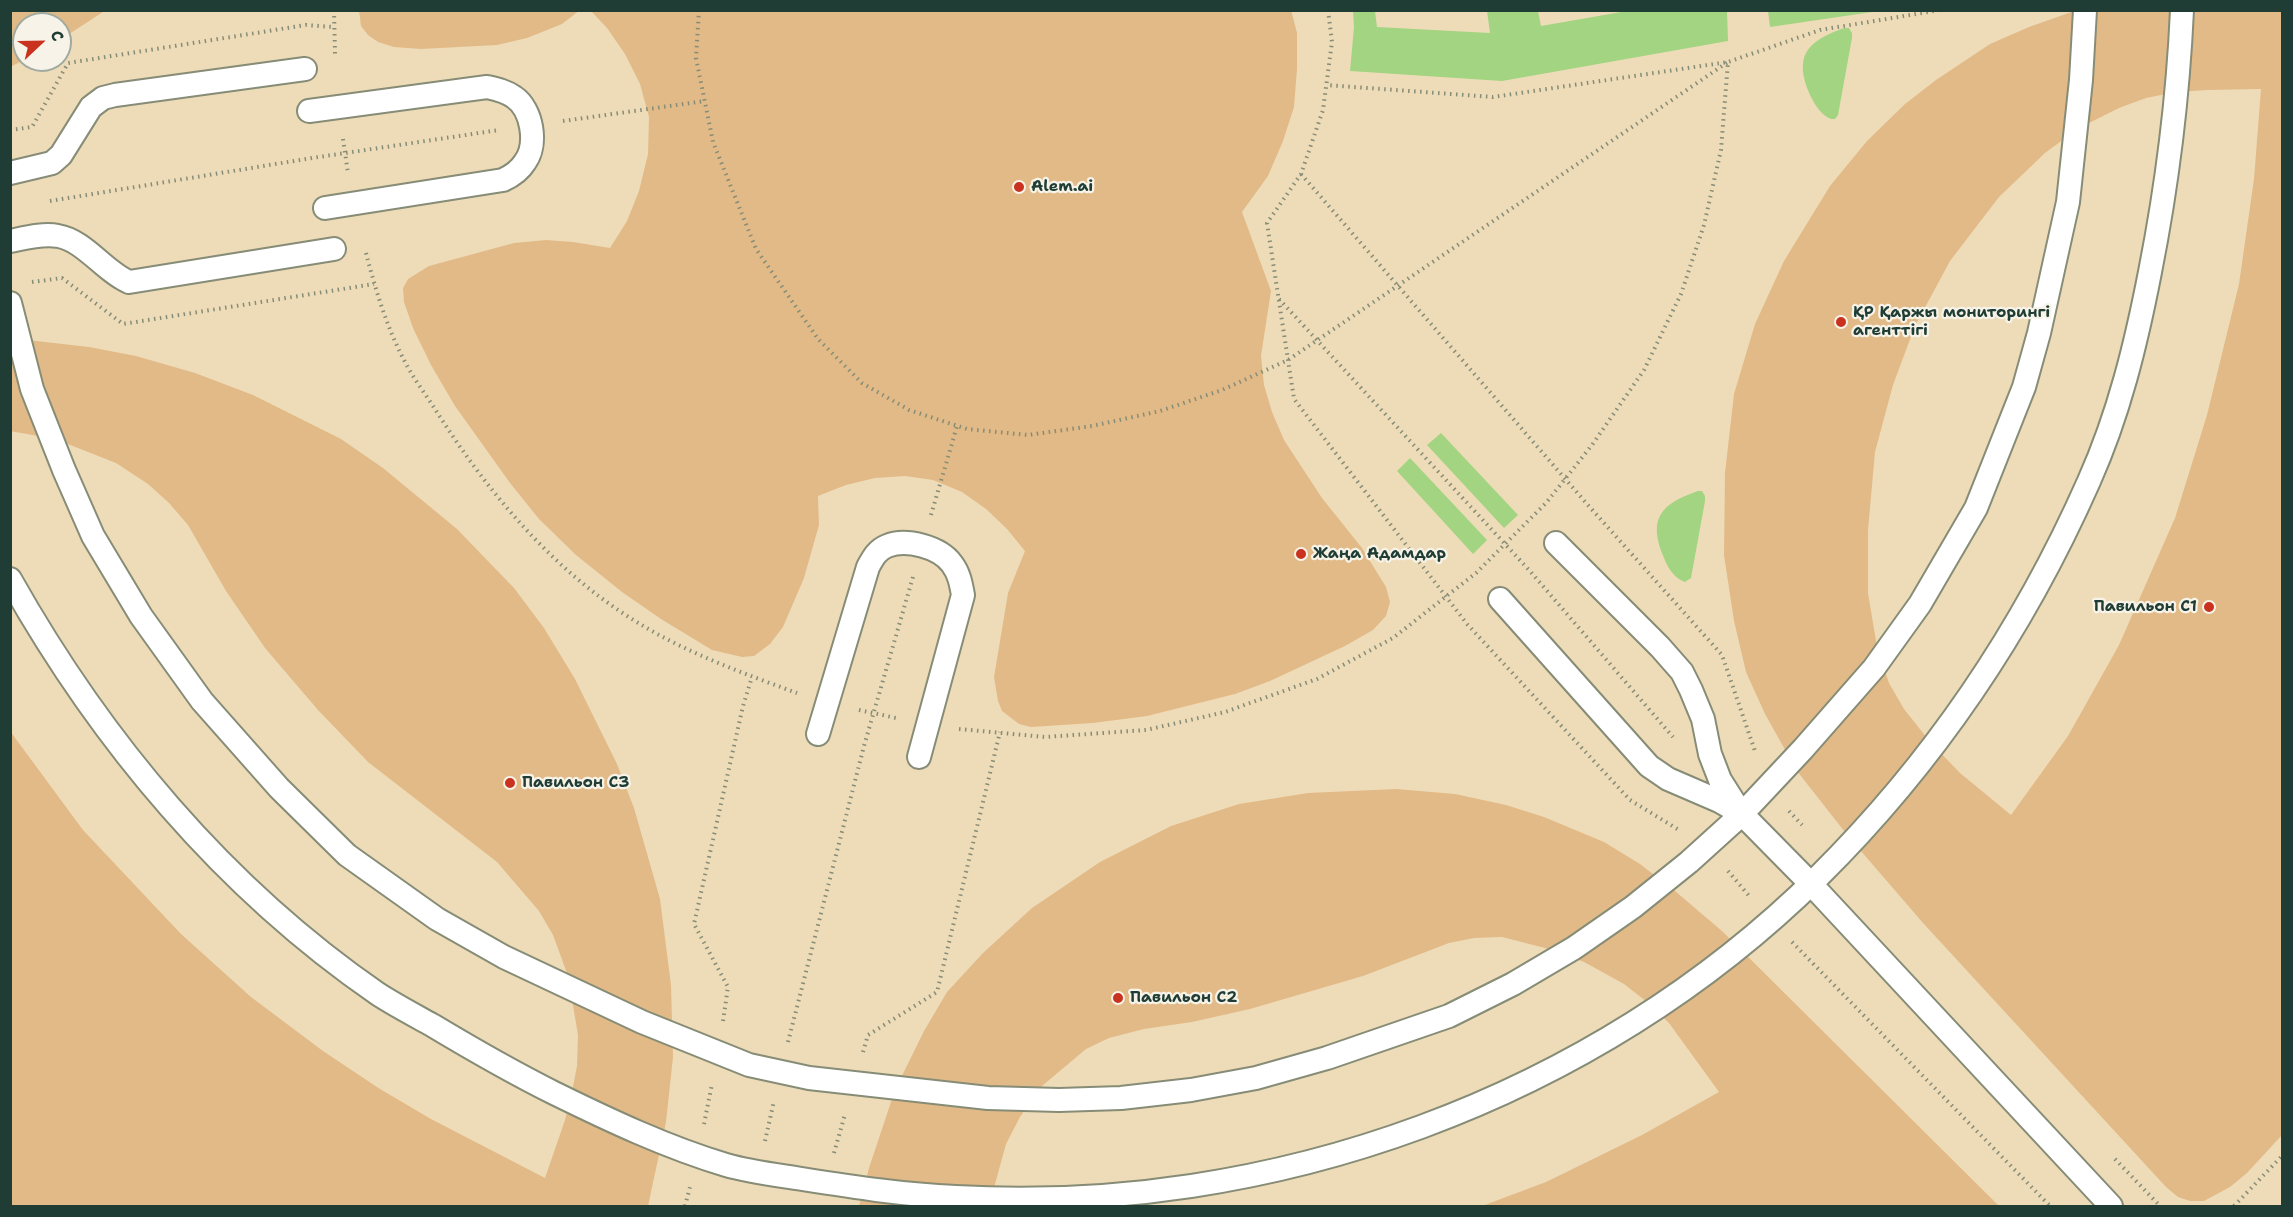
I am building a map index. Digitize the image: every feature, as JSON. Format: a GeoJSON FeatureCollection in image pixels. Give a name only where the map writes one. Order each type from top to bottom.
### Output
{"type":"FeatureCollection","features":[{"type":"Feature","properties":{"kind":"lane"},"geometry":{"type":"LineString","coordinates":[[10,303],[32,389],[64,470],[93,536],[141,616],[202,701],[279,788],[347,855],[436,919],[504,957],[642,1022],[749,1065],[853,1083],[988,1098],[1059,1100],[1121,1098],[1191,1090],[1256,1078],[1327,1058],[1449,1016],[1513,984],[1574,948],[1633,907],[1689,862],[1742,814],[1874,668],[1920,603],[1976,508],[2024,387],[2055,268],[2068,202],[2081,80],[2085,10]]}},
{"type":"Feature","properties":{"kind":"lane"},"geometry":{"type":"LineString","coordinates":[[10,579],[60,662],[124,752],[200,841],[283,922],[381,996],[506,1069],[623,1127],[729,1166],[907,1195],[1006,1200],[1104,1197],[1213,1183],[1299,1166],[1382,1141],[1485,1102],[1573,1058],[1666,1000],[1736,949],[1811,884],[1885,807],[1949,726],[2005,641],[2039,581],[2090,480],[2117,409],[2140,325],[2168,169],[2182,10]]}},
{"type":"Feature","properties":{"kind":"lane"},"geometry":{"type":"LineString","coordinates":[[10,173],[52,163],[61,155],[91,107],[115,94],[305,69]]}},
{"type":"Feature","properties":{"kind":"lane"},"geometry":{"type":"LineString","coordinates":[[309,111],[487,87],[500,90],[515,98],[525,110],[531,126],[532,144],[527,161],[514,175],[503,180],[325,208]]}},
{"type":"Feature","properties":{"kind":"lane"},"geometry":{"type":"LineString","coordinates":[[10,241],[50,235],[60,236],[71,240],[119,278],[129,282],[141,282],[334,249]]}},
{"type":"Feature","properties":{"kind":"lane"},"geometry":{"type":"LineString","coordinates":[[818,734],[868,567],[876,553],[887,546],[903,543],[922,546],[939,553],[952,562],[961,580],[963,595],[919,757]]}},
{"type":"Feature","properties":{"kind":"lane"},"geometry":{"type":"LineString","coordinates":[[1556,543],[1682,672],[1703,718],[1710,754],[1720,780],[1742,814],[1811,884],[2111,1206]]}},
{"type":"Feature","properties":{"kind":"lane"},"geometry":{"type":"LineString","coordinates":[[1500,599],[1649,766],[1668,779],[1719,801],[1742,814]]}},
{"type":"Feature","properties":{"kind":"path"},"geometry":{"type":"LineString","coordinates":[[334,10],[338,107],[353,204],[374,284],[404,360],[459,447],[518,521],[583,585],[640,625],[732,670],[827,704],[928,724],[1045,736],[1146,730],[1226,712],[1317,679],[1393,638],[1476,573],[1546,503],[1592,445],[1644,370],[1681,294],[1704,225],[1721,150],[1728,62]]}},
{"type":"Feature","properties":{"kind":"path"},"geometry":{"type":"LineString","coordinates":[[699,10],[696,58],[713,142],[756,249],[818,339],[862,383],[909,410],[967,429],[1028,435],[1092,426],[1161,411],[1222,390],[1288,360],[1728,62]]}},
{"type":"Feature","properties":{"kind":"path"},"geometry":{"type":"LineString","coordinates":[[1326,85],[1493,97],[1728,62],[1820,30],[1940,10]]}},
{"type":"Feature","properties":{"kind":"path"},"geometry":{"type":"LineString","coordinates":[[40,202],[345,153],[705,101]]}},
{"type":"Feature","properties":{"kind":"path"},"geometry":{"type":"LineString","coordinates":[[1278,298],[1505,544],[1676,741]]}},
{"type":"Feature","properties":{"kind":"path"},"geometry":{"type":"LineString","coordinates":[[759,1172],[780,1072],[874,713],[957,426]]}},
{"type":"Feature","properties":{"kind":"path"},"geometry":{"type":"LineString","coordinates":[[685,1206],[718,1053],[728,987],[694,924],[743,706],[752,677]]}},
{"type":"Feature","properties":{"kind":"path"},"geometry":{"type":"LineString","coordinates":[[826,1183],[868,1035],[937,992],[1000,732]]}},
{"type":"Feature","properties":{"kind":"path"},"geometry":{"type":"LineString","coordinates":[[2234,1206],[2283,1156]]}},
{"type":"Feature","properties":{"kind":"green space"},"geometry":{"type":"Polygon","coordinates":[[[1768,10],[1879,11],[1770,27],[1768,10]]]}},
{"type":"Feature","properties":{"kind":"green space"},"geometry":{"type":"Polygon","coordinates":[[[1353,11],[1375,11],[1377,27],[1490,33],[1487,11],[1538,11],[1541,26],[1627,11],[1727,11],[1728,41],[1502,81],[1350,71],[1353,11]]]}},
{"type":"Feature","properties":{"kind":"green space"},"geometry":{"type":"Polygon","coordinates":[[[1849,28],[1852,38],[1838,115],[1835,119],[1831,119],[1821,112],[1810,95],[1803,70],[1804,60],[1812,45],[1821,38],[1849,28]]]}},
{"type":"Feature","properties":{"kind":"green space"},"geometry":{"type":"Polygon","coordinates":[[[1441,433],[1518,515],[1504,528],[1427,445],[1441,433]]]}},
{"type":"Feature","properties":{"kind":"green space"},"geometry":{"type":"Polygon","coordinates":[[[1410,458],[1487,540],[1473,554],[1397,471],[1410,458]]]}},
{"type":"Feature","properties":{"kind":"green space"},"geometry":{"type":"Polygon","coordinates":[[[1702,491],[1705,501],[1691,578],[1685,582],[1675,575],[1666,562],[1659,544],[1658,523],[1666,507],[1702,491]]]}},
{"type":"Feature","properties":{"kind":"building"},"geometry":{"type":"Polygon","coordinates":[[[10,10],[106,10],[72,32],[72,12],[12,12],[12,66],[10,67],[10,10]]]}},
{"type":"Feature","properties":{"kind":"building"},"geometry":{"type":"Polygon","coordinates":[[[359,10],[580,10],[562,24],[527,38],[497,45],[421,49],[394,47],[378,42],[361,26],[359,10]]]}},
{"type":"Feature","properties":{"kind":"building"},"geometry":{"type":"Polygon","coordinates":[[[590,10],[1291,10],[1297,33],[1294,107],[1268,176],[1242,212],[1271,291],[1261,356],[1264,385],[1284,440],[1322,498],[1362,548],[1386,587],[1390,602],[1386,616],[1373,630],[1345,646],[1270,681],[1235,694],[1147,716],[1093,723],[1031,727],[1019,724],[1002,711],[994,677],[1008,593],[1025,551],[986,509],[962,492],[933,480],[905,476],[875,478],[846,485],[818,496],[819,525],[804,578],[783,627],[770,644],[754,656],[742,657],[712,650],[622,592],[576,555],[539,519],[510,483],[455,406],[431,365],[413,328],[404,302],[403,288],[408,279],[429,266],[514,243],[546,240],[610,248],[627,221],[639,191],[648,154],[649,117],[640,84],[625,54],[607,28],[590,10]]]}},
{"type":"Feature","properties":{"kind":"building","name":"Павильон С1"},"geometry":{"type":"Polygon","coordinates":[[[2077,10],[2282,10],[2282,1135],[2247,1173],[2230,1187],[2204,1201],[2190,1201],[2178,1197],[2166,1187],[1923,923],[1848,836],[1797,771],[1765,714],[1746,672],[1734,621],[1724,555],[1725,473],[1734,394],[1755,324],[1784,261],[1830,186],[1867,141],[1905,104],[1990,44],[2077,10]],[[2261,89],[2176,92],[2146,98],[2119,108],[2079,128],[2045,153],[1999,197],[1950,261],[1915,326],[1893,385],[1875,452],[1868,530],[1868,593],[1877,647],[1889,683],[1904,709],[1931,743],[1960,773],[2011,815],[2068,736],[2119,645],[2175,518],[2207,415],[2239,284],[2254,179],[2261,89]]]}},
{"type":"Feature","properties":{"kind":"building","name":"Павильон С3"},"geometry":{"type":"Polygon","coordinates":[[[10,338],[89,347],[136,356],[195,373],[253,395],[341,439],[383,468],[457,529],[514,588],[544,628],[575,679],[617,764],[634,808],[660,899],[671,985],[673,1057],[666,1122],[648,1206],[10,1206],[10,731],[83,830],[181,934],[251,997],[323,1051],[380,1089],[431,1119],[545,1178],[572,1092],[577,1066],[578,1035],[568,976],[553,935],[539,911],[497,862],[368,762],[318,710],[265,648],[226,591],[188,525],[169,503],[148,484],[116,463],[55,439],[10,431],[10,338]]]}},
{"type":"Feature","properties":{"kind":"building","name":"Павильон С2"},"geometry":{"type":"Polygon","coordinates":[[[1396,789],[1455,794],[1506,805],[1544,817],[1604,842],[1640,864],[1722,931],[1999,1206],[1482,1206],[1546,1182],[1642,1135],[1719,1092],[1669,1023],[1624,984],[1584,962],[1545,948],[1502,937],[1474,938],[1449,943],[1363,976],[1250,1009],[1109,1038],[1086,1049],[1042,1086],[1020,1117],[1006,1144],[989,1206],[859,1206],[895,1090],[924,1031],[947,992],[983,953],[1032,908],[1100,862],[1171,826],[1239,804],[1308,793],[1396,789]]]}},
{"type":"Feature","properties":{"kind":"place","name":"Alem.ai"},"geometry":{"type":"Point","coordinates":[1019,187]}},
{"type":"Feature","properties":{"kind":"place","name":"ҚР Қаржы мониторингі агенттігі"},"geometry":{"type":"Point","coordinates":[1841,322]}},
{"type":"Feature","properties":{"kind":"place","name":"Жаңа Адамдар"},"geometry":{"type":"Point","coordinates":[1301,554]}},
{"type":"Feature","properties":{"kind":"place","name":"Павильон С1"},"geometry":{"type":"Point","coordinates":[2209,607]}},
{"type":"Feature","properties":{"kind":"place","name":"Павильон С3"},"geometry":{"type":"Point","coordinates":[510,783]}},
{"type":"Feature","properties":{"kind":"place","name":"Павильон С2"},"geometry":{"type":"Point","coordinates":[1118,998]}}]}
